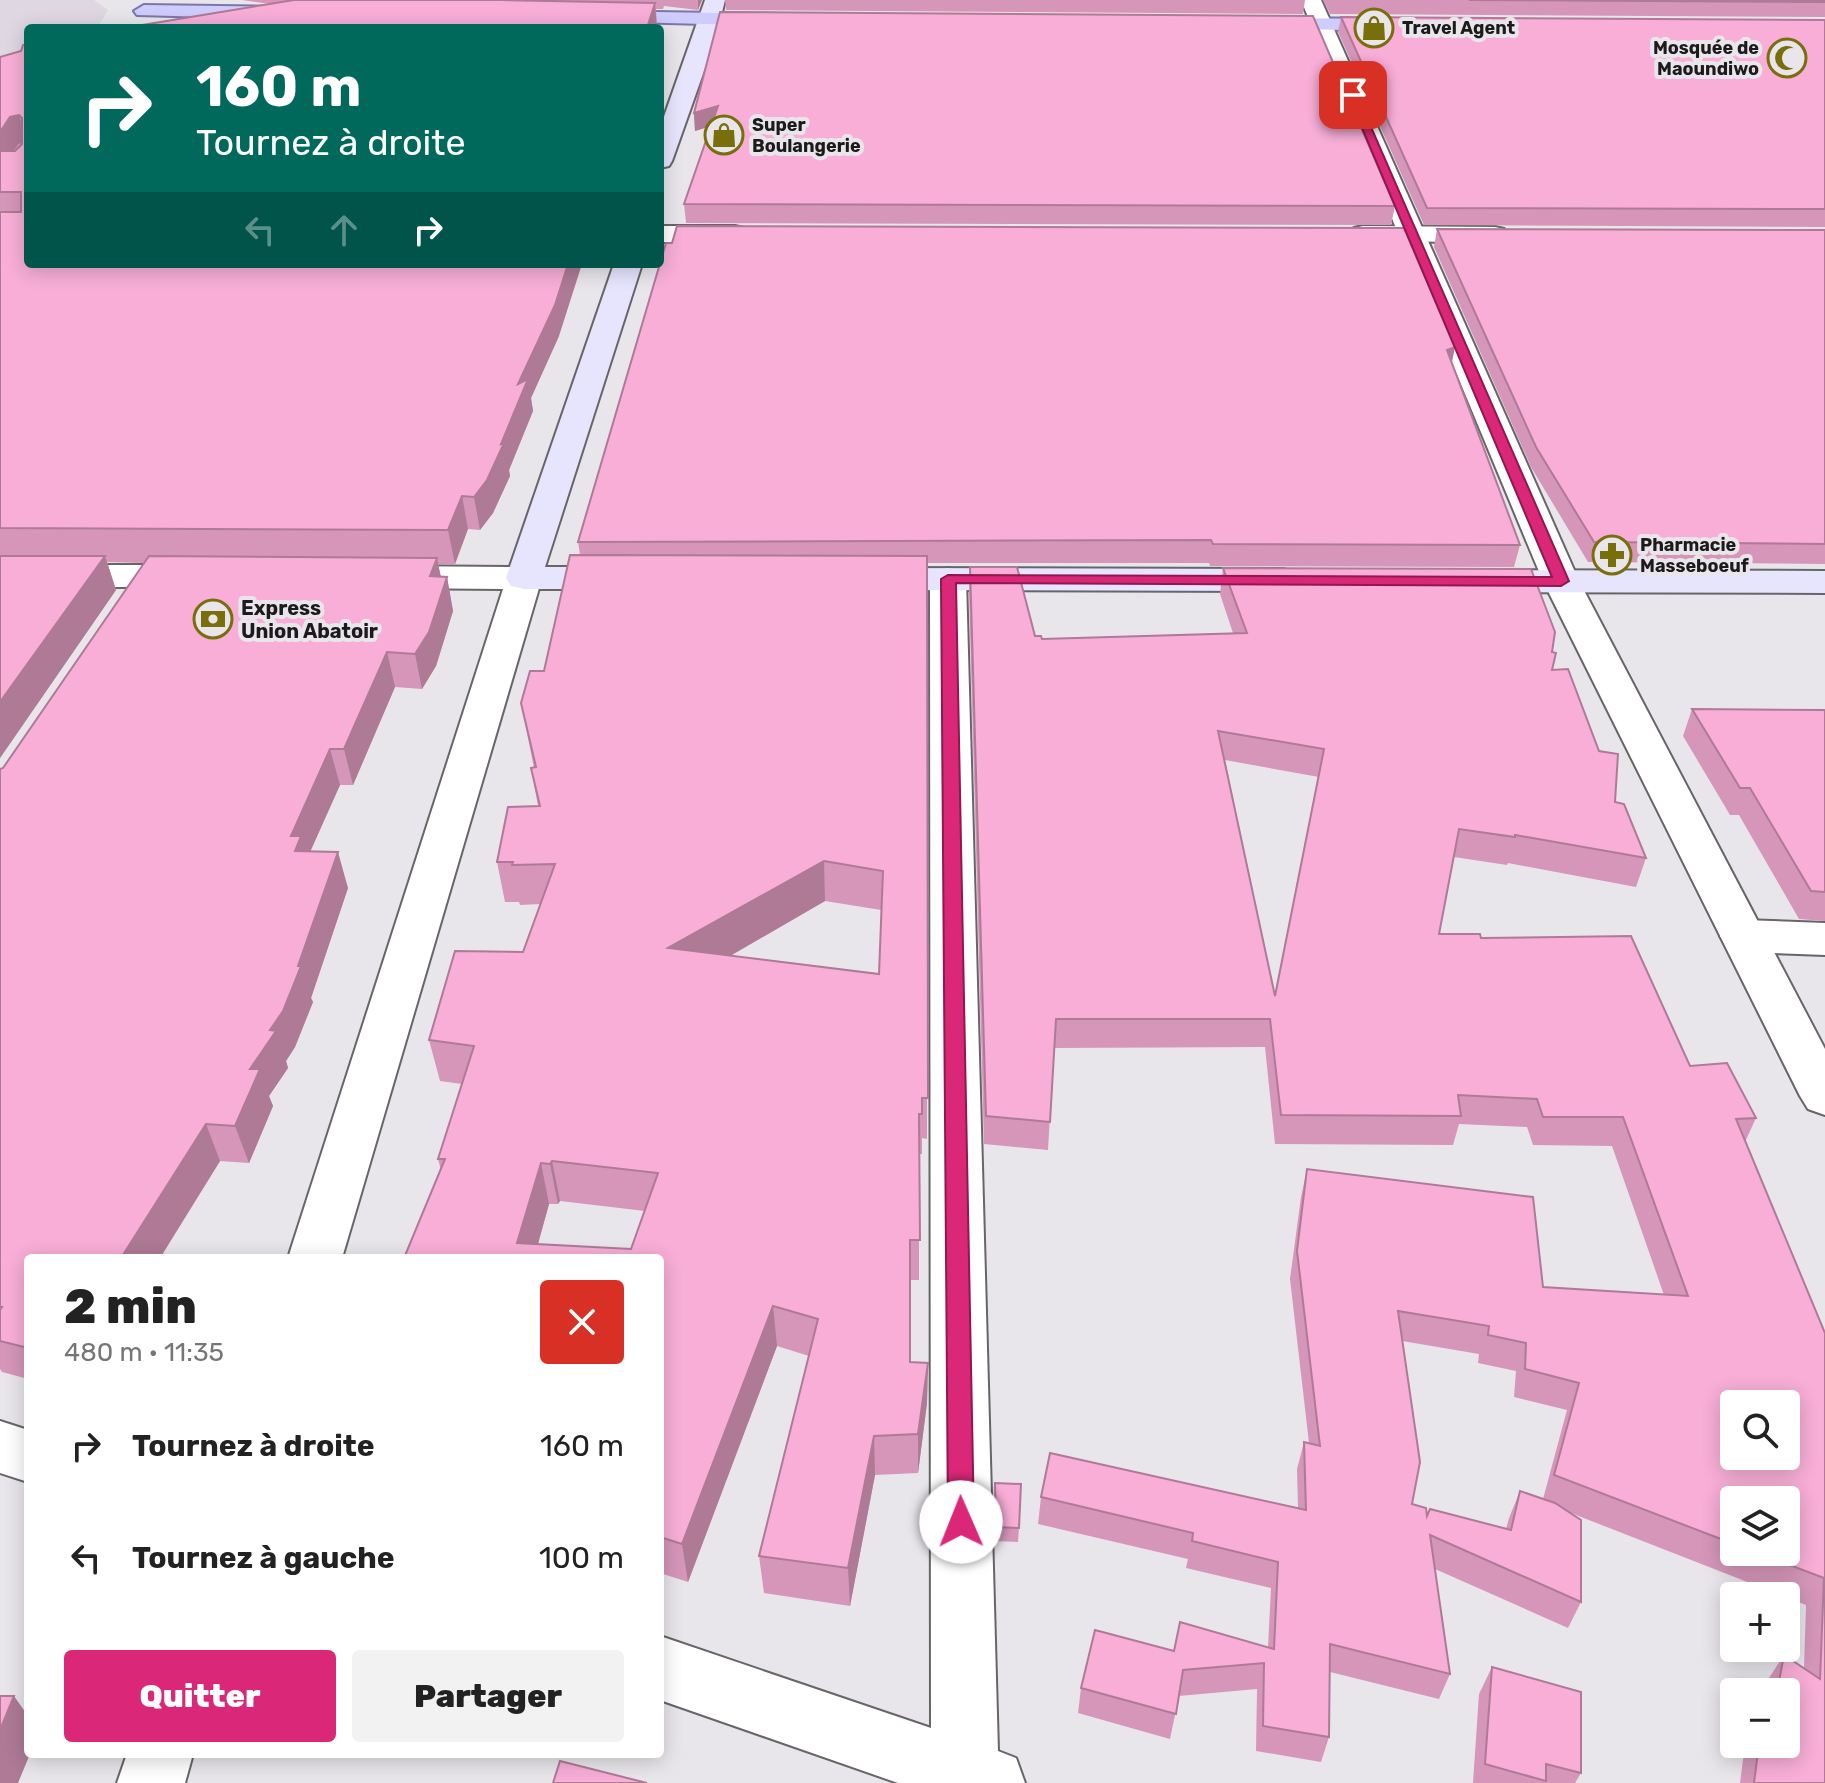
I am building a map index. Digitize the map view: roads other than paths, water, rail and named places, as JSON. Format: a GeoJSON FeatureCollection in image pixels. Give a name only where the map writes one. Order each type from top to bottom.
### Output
{"type":"FeatureCollection","features":[{"type":"Feature","properties":{"kind":"main road"},"geometry":{"type":"LineString","coordinates":[[126,24],[139,5],[301,13]]}},
{"type":"Feature","properties":{"kind":"main road"},"geometry":{"type":"LineString","coordinates":[[567,17],[709,19],[800,29]]}},
{"type":"Feature","properties":{"kind":"main road"},"geometry":{"type":"LineString","coordinates":[[664,36],[709,19]]}},
{"type":"Feature","properties":{"kind":"main road"},"geometry":{"type":"LineString","coordinates":[[664,148],[709,19]]}},
{"type":"Feature","properties":{"kind":"main road"},"geometry":{"type":"LineString","coordinates":[[1231,32],[1321,21],[1413,32]]}},
{"type":"Feature","properties":{"kind":"main road"},"geometry":{"type":"LineString","coordinates":[[627,268],[524,578],[650,578]]}},
{"type":"Feature","properties":{"kind":"main road"},"geometry":{"type":"LineString","coordinates":[[838,579],[1310,580]]}},
{"type":"Feature","properties":{"kind":"main road"},"geometry":{"type":"LineString","coordinates":[[1436,581],[1825,582]]}},
{"type":"Feature","properties":{"kind":"street"},"geometry":{"type":"LineString","coordinates":[[1321,21],[1561,581],[1825,1096]]}},
{"type":"Feature","properties":{"kind":"street"},"geometry":{"type":"LineString","coordinates":[[664,234],[756,234]]}},
{"type":"Feature","properties":{"kind":"street"},"geometry":{"type":"LineString","coordinates":[[1330,234],[1522,235]]}},
{"type":"Feature","properties":{"kind":"street"},"geometry":{"type":"LineString","coordinates":[[0,576],[227,576]]}},
{"type":"Feature","properties":{"kind":"street"},"geometry":{"type":"LineString","coordinates":[[122,614],[148,576]]}},
{"type":"Feature","properties":{"kind":"street"},"geometry":{"type":"LineString","coordinates":[[316,1254],[524,578],[352,577]]}},
{"type":"Feature","properties":{"kind":"street"},"geometry":{"type":"LineString","coordinates":[[664,1669],[974,1780],[948,579]]}},
{"type":"Feature","properties":{"kind":"street"},"geometry":{"type":"LineString","coordinates":[[1743,936],[1825,939]]}},
{"type":"Feature","properties":{"kind":"street"},"geometry":{"type":"LineString","coordinates":[[0,1447],[24,1455]]}},
{"type":"Feature","properties":{"kind":"street"},"geometry":{"type":"LineString","coordinates":[[151,1783],[159,1758]]}},
{"type":"Feature","properties":{"kind":"place","name":"Travel Agent"},"geometry":{"type":"Point","coordinates":[1374,28]}},
{"type":"Feature","properties":{"kind":"place","name":"Mosquée de Maoundiwo"},"geometry":{"type":"Point","coordinates":[1787,58]}},
{"type":"Feature","properties":{"kind":"place","name":"Super Boulangerie"},"geometry":{"type":"Point","coordinates":[724,135]}},
{"type":"Feature","properties":{"kind":"place","name":"Pharmacie Masseboeuf"},"geometry":{"type":"Point","coordinates":[1612,555]}},
{"type":"Feature","properties":{"kind":"place","name":"Express Union Abatoir"},"geometry":{"type":"Point","coordinates":[213,619]}}]}
